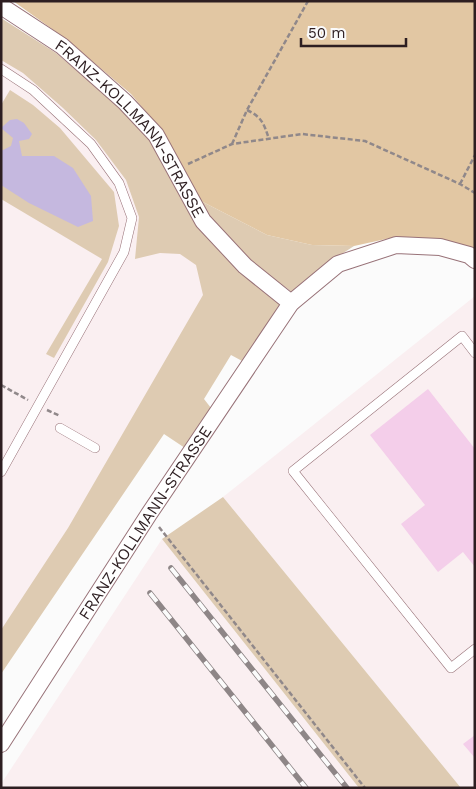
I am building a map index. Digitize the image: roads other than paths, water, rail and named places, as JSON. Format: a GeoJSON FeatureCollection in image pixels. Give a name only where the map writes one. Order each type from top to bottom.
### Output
{"type":"FeatureCollection","features":[{"type":"Feature","properties":{"kind":"street","name":"FRANZ-KOLLMANN-STRASSE"},"geometry":{"type":"LineString","coordinates":[[1,6],[62,46],[125,102],[156,135],[203,221],[245,266],[291,302]]}},
{"type":"Feature","properties":{"kind":"street","name":"FRANZ-KOLLMANN-STRASSE"},"geometry":{"type":"LineString","coordinates":[[1,744],[149,514],[291,302],[338,264],[396,244],[440,247],[469,255],[475,260]]}},
{"type":"Feature","properties":{"kind":"lane"},"geometry":{"type":"LineString","coordinates":[[1,69],[34,90],[92,144],[119,182],[132,218],[124,252],[1,472]]}},
{"type":"Feature","properties":{"kind":"lane"},"geometry":{"type":"LineString","coordinates":[[475,353],[462,336],[293,471],[451,668],[475,649]]}},
{"type":"Feature","properties":{"kind":"lane"},"geometry":{"type":"LineString","coordinates":[[60,428],[95,448]]}},
{"type":"Feature","properties":{"kind":"railway"},"geometry":{"type":"LineString","coordinates":[[171,568],[347,788]]}},
{"type":"Feature","properties":{"kind":"railway"},"geometry":{"type":"LineString","coordinates":[[150,593],[306,788]]}}]}
